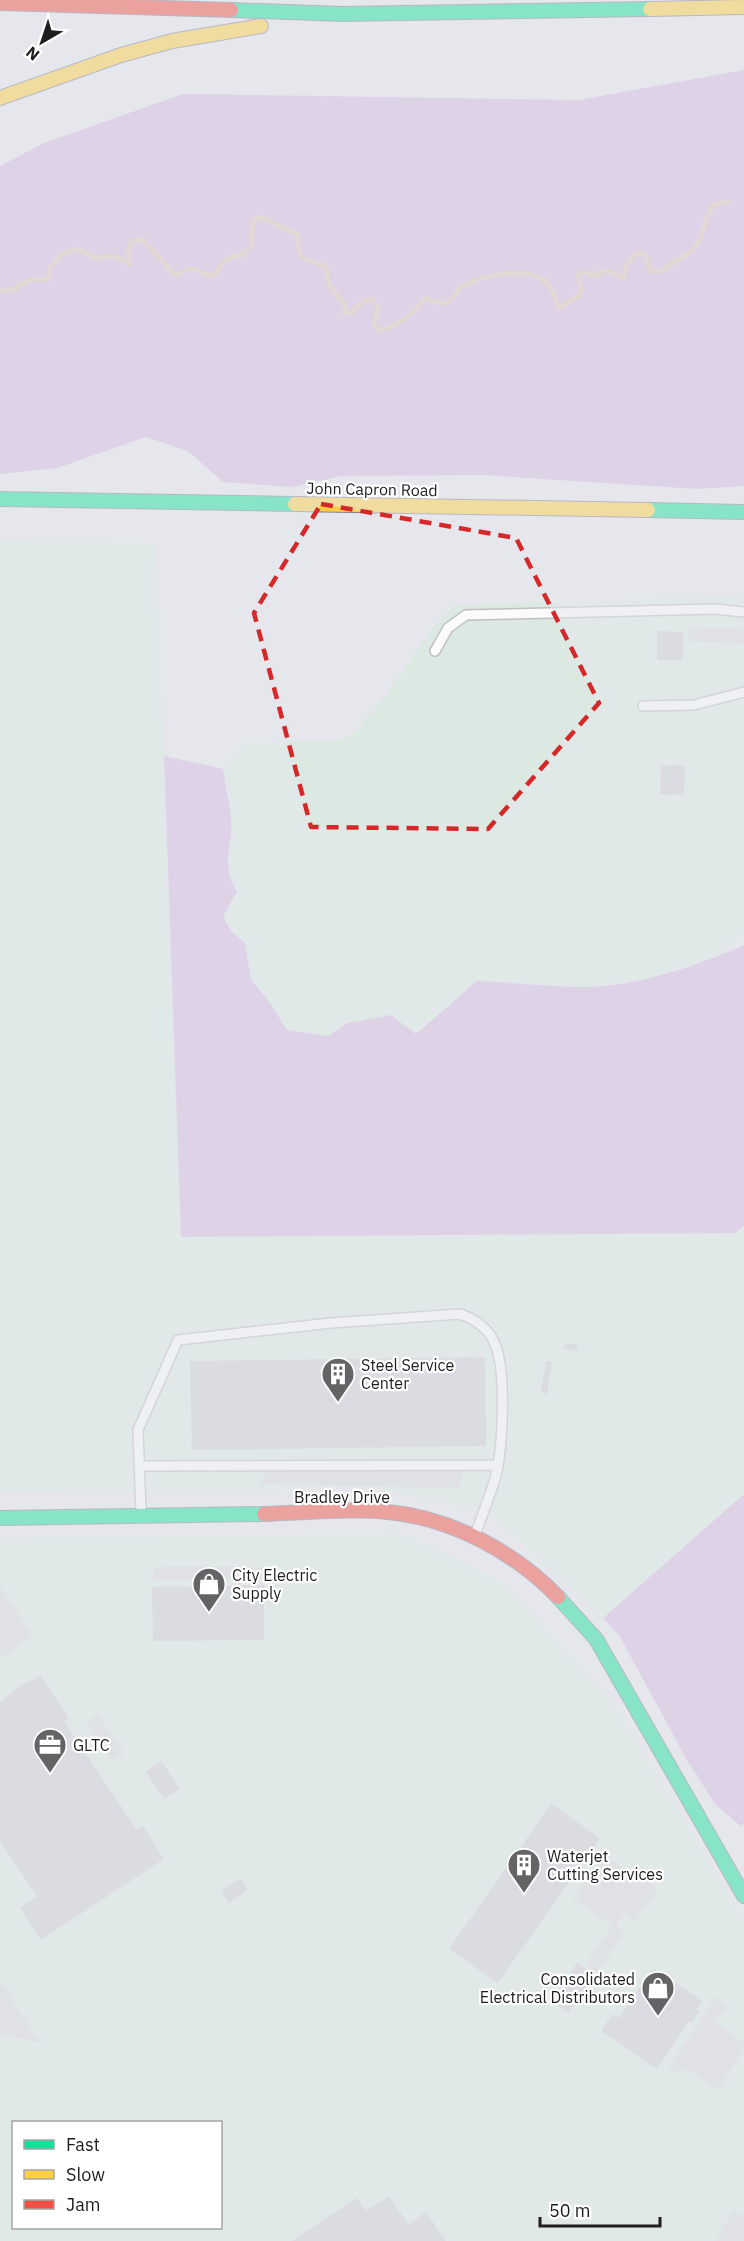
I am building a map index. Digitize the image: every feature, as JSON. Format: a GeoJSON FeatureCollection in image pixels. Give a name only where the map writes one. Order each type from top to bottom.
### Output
{"type":"FeatureCollection","features":[{"type":"Feature","properties":{"kind":"main road"},"geometry":{"type":"LineString","coordinates":[[0,3],[343,14],[744,7]]}},
{"type":"Feature","properties":{"kind":"main road"},"geometry":{"type":"LineString","coordinates":[[0,98],[121,55],[172,41],[343,14]]}},
{"type":"Feature","properties":{"kind":"main road","name":"John Capron Road"},"geometry":{"type":"LineString","coordinates":[[0,499],[744,512]]}},
{"type":"Feature","properties":{"kind":"main road","name":"Bradley Drive"},"geometry":{"type":"LineString","coordinates":[[0,1518],[388,1512],[426,1519],[475,1535],[524,1564],[566,1603],[596,1639],[744,1896]]}},
{"type":"Feature","properties":{"kind":"lane"},"geometry":{"type":"LineString","coordinates":[[435,651],[448,628],[466,615],[715,609],[744,612]]}},
{"type":"Feature","properties":{"kind":"lane"},"geometry":{"type":"LineString","coordinates":[[643,706],[694,705],[744,692]]}},
{"type":"Feature","properties":{"kind":"lane"},"geometry":{"type":"LineString","coordinates":[[142,1516],[138,1430],[178,1340],[331,1323],[460,1314],[477,1322],[488,1332],[499,1353],[502,1410],[498,1465],[475,1535]]}},
{"type":"Feature","properties":{"kind":"lane"},"geometry":{"type":"LineString","coordinates":[[139,1466],[498,1465]]}},
{"type":"Feature","properties":{"kind":"highlighted area"},"geometry":{"type":"Polygon","coordinates":[[[321,504],[516,538],[599,703],[488,829],[311,827],[254,613],[321,504]]]}},
{"type":"Feature","properties":{"kind":"shaded area"},"geometry":{"type":"Polygon","coordinates":[[[744,70],[744,486],[697,489],[483,475],[341,476],[292,487],[223,482],[188,451],[146,437],[57,468],[0,474],[0,166],[44,143],[183,94],[579,100],[744,70]]]}},
{"type":"Feature","properties":{"kind":"shaded area"},"geometry":{"type":"Polygon","coordinates":[[[0,540],[156,543],[181,1236],[735,1233],[744,1226],[744,1494],[603,1618],[488,1512],[375,1489],[0,1492],[0,540]]]}},
{"type":"Feature","properties":{"kind":"shaded area"},"geometry":{"type":"Polygon","coordinates":[[[744,595],[744,932],[716,957],[652,977],[585,988],[477,981],[416,1034],[348,1023],[328,1036],[287,1030],[268,1000],[251,980],[245,943],[231,931],[223,917],[237,891],[229,878],[227,851],[231,818],[223,769],[243,743],[343,740],[357,730],[383,699],[435,625],[455,605],[744,595]]]}},
{"type":"Feature","properties":{"kind":"shaded area"},"geometry":{"type":"Polygon","coordinates":[[[688,627],[744,629],[744,644],[688,641],[688,627]]]}},
{"type":"Feature","properties":{"kind":"shaded area"},"geometry":{"type":"Polygon","coordinates":[[[164,756],[223,769],[231,817],[229,872],[237,891],[223,917],[231,931],[245,943],[251,980],[268,1000],[287,1030],[328,1036],[348,1023],[391,1015],[416,1034],[477,981],[570,987],[623,984],[665,974],[744,945],[744,1226],[735,1233],[181,1237],[164,756]]]}},
{"type":"Feature","properties":{"kind":"shaded area"},"geometry":{"type":"Polygon","coordinates":[[[268,1471],[464,1471],[457,1488],[259,1484],[268,1471]]]}},
{"type":"Feature","properties":{"kind":"shaded area"},"geometry":{"type":"Polygon","coordinates":[[[744,1494],[744,1823],[742,1827],[715,1804],[688,1762],[619,1635],[603,1618],[744,1494]]]}},
{"type":"Feature","properties":{"kind":"shaded area"},"geometry":{"type":"Polygon","coordinates":[[[404,1534],[505,1584],[611,1700],[744,1921],[744,2241],[0,2241],[0,1538],[404,1534]]]}},
{"type":"Feature","properties":{"kind":"shaded area"},"geometry":{"type":"Polygon","coordinates":[[[211,1566],[211,1579],[154,1580],[153,1567],[211,1566]]]}},
{"type":"Feature","properties":{"kind":"shaded area"},"geometry":{"type":"Polygon","coordinates":[[[217,1566],[264,1567],[263,1579],[218,1579],[217,1566]]]}},
{"type":"Feature","properties":{"kind":"shaded area"},"geometry":{"type":"Polygon","coordinates":[[[0,1586],[33,1636],[0,1658],[0,1586]]]}},
{"type":"Feature","properties":{"kind":"shaded area"},"geometry":{"type":"Polygon","coordinates":[[[98,1715],[124,1753],[112,1761],[87,1722],[98,1715]]]}},
{"type":"Feature","properties":{"kind":"shaded area"},"geometry":{"type":"Polygon","coordinates":[[[605,1855],[644,1884],[648,1880],[658,1889],[635,1921],[624,1914],[616,1925],[625,1933],[596,1973],[585,1964],[612,1926],[573,1898],[605,1855]]]}},
{"type":"Feature","properties":{"kind":"shaded area"},"geometry":{"type":"Polygon","coordinates":[[[0,1981],[41,2043],[0,2034],[0,1981]]]}},
{"type":"Feature","properties":{"kind":"shaded area"},"geometry":{"type":"Polygon","coordinates":[[[716,1997],[727,2005],[715,2023],[744,2042],[744,2050],[718,2090],[685,2068],[680,2074],[669,2067],[716,1997]]]}},
{"type":"Feature","properties":{"kind":"shaded area"},"geometry":{"type":"Polygon","coordinates":[[[733,2211],[744,2216],[744,2241],[716,2241],[733,2211]]]}},
{"type":"Feature","properties":{"kind":"building"},"geometry":{"type":"Polygon","coordinates":[[[657,631],[683,632],[683,660],[657,660],[657,631]]]}},
{"type":"Feature","properties":{"kind":"building"},"geometry":{"type":"Polygon","coordinates":[[[661,765],[685,766],[684,795],[660,794],[661,765]]]}},
{"type":"Feature","properties":{"kind":"building"},"geometry":{"type":"Polygon","coordinates":[[[565,1343],[578,1345],[577,1351],[564,1349],[565,1343]]]}},
{"type":"Feature","properties":{"kind":"building","name":"Steel Service Center"},"geometry":{"type":"Polygon","coordinates":[[[485,1357],[486,1446],[192,1450],[190,1361],[485,1357]]]}},
{"type":"Feature","properties":{"kind":"building"},"geometry":{"type":"Polygon","coordinates":[[[546,1361],[552,1362],[547,1394],[541,1393],[546,1361]]]}},
{"type":"Feature","properties":{"kind":"building","name":"City Electric Supply"},"geometry":{"type":"Polygon","coordinates":[[[264,1585],[264,1640],[153,1641],[152,1587],[264,1585]]]}},
{"type":"Feature","properties":{"kind":"building","name":"GLTC"},"geometry":{"type":"Polygon","coordinates":[[[40,1675],[69,1718],[64,1721],[137,1830],[143,1826],[164,1859],[41,1940],[20,1908],[37,1896],[0,1841],[0,1702],[25,1682],[26,1684],[40,1675]]]}},
{"type":"Feature","properties":{"kind":"building"},"geometry":{"type":"Polygon","coordinates":[[[161,1761],[180,1789],[164,1799],[146,1772],[161,1761]]]}},
{"type":"Feature","properties":{"kind":"building","name":"Waterjet Cutting Services"},"geometry":{"type":"Polygon","coordinates":[[[551,1804],[600,1838],[498,1983],[449,1949],[551,1804]]]}},
{"type":"Feature","properties":{"kind":"building"},"geometry":{"type":"Polygon","coordinates":[[[240,1878],[248,1890],[229,1903],[221,1890],[240,1878]]]}},
{"type":"Feature","properties":{"kind":"building"},"geometry":{"type":"Polygon","coordinates":[[[577,1963],[595,1975],[568,2013],[551,2001],[577,1963]]]}},
{"type":"Feature","properties":{"kind":"building","name":"Consolidated Electrical Distributors"},"geometry":{"type":"Polygon","coordinates":[[[653,1968],[702,2001],[697,2009],[700,2011],[692,2023],[688,2022],[657,2069],[601,2031],[612,2014],[619,2018],[653,1968]]]}},
{"type":"Feature","properties":{"kind":"building"},"geometry":{"type":"Polygon","coordinates":[[[389,2196],[408,2224],[426,2212],[446,2241],[292,2241],[357,2198],[366,2211],[389,2196]]]}},
{"type":"Feature","properties":{"kind":"waterway"},"geometry":{"type":"LineString","coordinates":[[0,291],[14,289],[29,280],[48,279],[49,269],[61,255],[71,250],[81,250],[95,258],[115,256],[130,264],[128,249],[132,241],[142,239],[175,275],[191,268],[212,276],[228,258],[244,254],[249,249],[252,244],[253,221],[260,217],[297,234],[301,257],[326,267],[328,283],[344,303],[345,313],[351,313],[364,301],[372,299],[378,308],[374,325],[378,330],[391,327],[425,298],[445,304],[463,286],[493,275],[518,273],[539,278],[550,286],[559,308],[579,295],[582,289],[578,275],[583,272],[598,276],[602,271],[609,271],[623,278],[626,267],[636,253],[645,255],[651,271],[662,272],[697,244],[713,205],[727,202]]}},
{"type":"Feature","properties":{"kind":"traffic: fast"},"geometry":{"type":"LineString","coordinates":[[231,10],[343,14],[650,9]]}},
{"type":"Feature","properties":{"kind":"traffic: fast"},"geometry":{"type":"LineString","coordinates":[[0,499],[295,504]]}},
{"type":"Feature","properties":{"kind":"traffic: fast"},"geometry":{"type":"LineString","coordinates":[[648,510],[744,512]]}},
{"type":"Feature","properties":{"kind":"traffic: fast"},"geometry":{"type":"LineString","coordinates":[[0,1518],[264,1514]]}},
{"type":"Feature","properties":{"kind":"traffic: fast"},"geometry":{"type":"LineString","coordinates":[[558,1597],[596,1639],[744,1896]]}},
{"type":"Feature","properties":{"kind":"traffic: slow"},"geometry":{"type":"LineString","coordinates":[[650,9],[744,7]]}},
{"type":"Feature","properties":{"kind":"traffic: slow"},"geometry":{"type":"LineString","coordinates":[[0,98],[121,55],[172,41],[261,26]]}},
{"type":"Feature","properties":{"kind":"traffic: slow"},"geometry":{"type":"LineString","coordinates":[[295,504],[648,510]]}},
{"type":"Feature","properties":{"kind":"traffic: jam"},"geometry":{"type":"LineString","coordinates":[[0,3],[231,10]]}},
{"type":"Feature","properties":{"kind":"traffic: jam"},"geometry":{"type":"LineString","coordinates":[[264,1514],[373,1511],[435,1521],[481,1540],[502,1552],[541,1581],[558,1597]]}},
{"type":"Feature","properties":{"kind":"place","name":"Steel Service Center"},"geometry":{"type":"Point","coordinates":[338,1403]}},
{"type":"Feature","properties":{"kind":"place","name":"City Electric Supply"},"geometry":{"type":"Point","coordinates":[209,1613]}},
{"type":"Feature","properties":{"kind":"place","name":"GLTC"},"geometry":{"type":"Point","coordinates":[50,1774]}},
{"type":"Feature","properties":{"kind":"place","name":"Waterjet Cutting Services"},"geometry":{"type":"Point","coordinates":[524,1894]}},
{"type":"Feature","properties":{"kind":"place","name":"Consolidated Electrical Distributors"},"geometry":{"type":"Point","coordinates":[658,2017]}}]}
